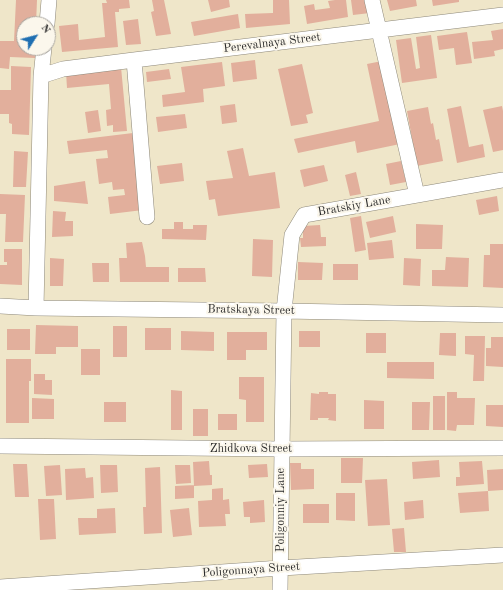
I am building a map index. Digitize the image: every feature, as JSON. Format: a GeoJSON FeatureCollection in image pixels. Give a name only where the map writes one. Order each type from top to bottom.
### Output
{"type":"FeatureCollection","features":[{"type":"Feature","properties":{"kind":"street"},"geometry":{"type":"LineString","coordinates":[[47,16],[49,0]]}},
{"type":"Feature","properties":{"kind":"street"},"geometry":{"type":"LineString","coordinates":[[372,0],[417,196]]}},
{"type":"Feature","properties":{"kind":"street","name":"Perevalnaya Street"},"geometry":{"type":"LineString","coordinates":[[42,76],[63,69],[503,15]]}},
{"type":"Feature","properties":{"kind":"street"},"geometry":{"type":"LineString","coordinates":[[36,308],[43,56]]}},
{"type":"Feature","properties":{"kind":"street"},"geometry":{"type":"LineString","coordinates":[[134,60],[147,217]]}},
{"type":"Feature","properties":{"kind":"street","name":"Bratskiy Lane"},"geometry":{"type":"LineString","coordinates":[[284,311],[292,235],[304,215],[503,180]]}},
{"type":"Feature","properties":{"kind":"street","name":"Bratskaya Street"},"geometry":{"type":"LineString","coordinates":[[0,306],[36,308],[503,315]]}},
{"type":"Feature","properties":{"kind":"street","name":"Poligonniy Lane"},"geometry":{"type":"LineString","coordinates":[[280,590],[284,311]]}},
{"type":"Feature","properties":{"kind":"street","name":"Zhidkova Street"},"geometry":{"type":"LineString","coordinates":[[0,446],[281,449],[503,448]]}},
{"type":"Feature","properties":{"kind":"street","name":"Poligonnaya Street"},"geometry":{"type":"LineString","coordinates":[[0,587],[503,555]]}},
{"type":"Feature","properties":{"kind":"building"},"geometry":{"type":"Polygon","coordinates":[[[16,0],[37,0],[36,16],[16,16],[16,56],[35,56],[35,58],[10,57],[9,69],[0,68],[0,41],[14,41],[16,0]]]}},
{"type":"Feature","properties":{"kind":"building"},"geometry":{"type":"Polygon","coordinates":[[[106,0],[129,0],[130,8],[119,9],[119,12],[115,12],[118,47],[62,52],[59,26],[78,24],[79,40],[105,37],[102,3],[107,3],[106,0]]]}},
{"type":"Feature","properties":{"kind":"building"},"geometry":{"type":"Polygon","coordinates":[[[152,0],[164,0],[171,34],[156,36],[151,12],[154,11],[152,0]]]}},
{"type":"Feature","properties":{"kind":"building"},"geometry":{"type":"Polygon","coordinates":[[[208,0],[229,0],[230,7],[211,12],[208,0]]]}},
{"type":"Feature","properties":{"kind":"building"},"geometry":{"type":"Polygon","coordinates":[[[273,0],[289,0],[290,24],[246,28],[245,14],[273,13],[273,0]]]}},
{"type":"Feature","properties":{"kind":"building"},"geometry":{"type":"Polygon","coordinates":[[[346,0],[348,17],[307,24],[304,6],[314,4],[315,10],[330,8],[328,1],[346,0]]]}},
{"type":"Feature","properties":{"kind":"building"},"geometry":{"type":"Polygon","coordinates":[[[351,0],[368,0],[370,13],[353,15],[351,0]]]}},
{"type":"Feature","properties":{"kind":"building"},"geometry":{"type":"Polygon","coordinates":[[[387,0],[416,0],[417,6],[390,11],[387,0]]]}},
{"type":"Feature","properties":{"kind":"building"},"geometry":{"type":"Polygon","coordinates":[[[432,0],[459,0],[459,2],[433,6],[432,0]]]}},
{"type":"Feature","properties":{"kind":"building"},"geometry":{"type":"Polygon","coordinates":[[[238,14],[240,28],[194,36],[191,22],[238,14]]]}},
{"type":"Feature","properties":{"kind":"building"},"geometry":{"type":"Polygon","coordinates":[[[138,19],[141,44],[126,45],[123,21],[138,19]]]}},
{"type":"Feature","properties":{"kind":"building"},"geometry":{"type":"Polygon","coordinates":[[[503,29],[503,49],[494,51],[495,56],[474,59],[472,42],[493,40],[491,31],[503,29]]]}},
{"type":"Feature","properties":{"kind":"building"},"geometry":{"type":"Polygon","coordinates":[[[467,32],[472,63],[456,65],[454,48],[439,50],[437,36],[467,32]]]}},
{"type":"Feature","properties":{"kind":"building"},"geometry":{"type":"Polygon","coordinates":[[[431,35],[437,78],[402,83],[396,40],[411,38],[416,69],[420,68],[416,37],[431,35]]]}},
{"type":"Feature","properties":{"kind":"building"},"geometry":{"type":"Polygon","coordinates":[[[255,60],[257,79],[233,82],[231,63],[255,60]]]}},
{"type":"Feature","properties":{"kind":"building"},"geometry":{"type":"Polygon","coordinates":[[[382,61],[400,144],[357,153],[355,141],[298,153],[294,139],[379,121],[367,64],[382,61]]]}},
{"type":"Feature","properties":{"kind":"building"},"geometry":{"type":"Polygon","coordinates":[[[222,62],[225,86],[203,89],[204,102],[163,107],[162,95],[185,92],[181,67],[222,62]]]}},
{"type":"Feature","properties":{"kind":"building"},"geometry":{"type":"Polygon","coordinates":[[[302,64],[313,113],[306,115],[308,123],[291,126],[278,69],[302,64]]]}},
{"type":"Feature","properties":{"kind":"building"},"geometry":{"type":"Polygon","coordinates":[[[11,66],[31,67],[29,135],[12,134],[12,124],[9,123],[9,114],[0,114],[0,90],[11,90],[11,66]]]}},
{"type":"Feature","properties":{"kind":"building"},"geometry":{"type":"Polygon","coordinates":[[[121,67],[127,131],[113,132],[113,125],[107,126],[106,110],[111,109],[109,84],[67,88],[66,72],[121,67]]]}},
{"type":"Feature","properties":{"kind":"building"},"geometry":{"type":"Polygon","coordinates":[[[169,69],[171,79],[147,82],[146,72],[169,69]]]}},
{"type":"Feature","properties":{"kind":"building"},"geometry":{"type":"Polygon","coordinates":[[[235,104],[237,122],[222,124],[220,106],[235,104]]]}},
{"type":"Feature","properties":{"kind":"building"},"geometry":{"type":"Polygon","coordinates":[[[461,106],[469,147],[483,144],[485,157],[457,163],[447,109],[461,106]]]}},
{"type":"Feature","properties":{"kind":"building"},"geometry":{"type":"Polygon","coordinates":[[[502,106],[503,150],[493,152],[483,110],[502,106]]]}},
{"type":"Feature","properties":{"kind":"building"},"geometry":{"type":"Polygon","coordinates":[[[428,107],[436,140],[439,139],[443,161],[417,166],[407,111],[428,107]]]}},
{"type":"Feature","properties":{"kind":"building"},"geometry":{"type":"Polygon","coordinates":[[[98,110],[101,131],[88,133],[85,112],[98,110]]]}},
{"type":"Feature","properties":{"kind":"building"},"geometry":{"type":"Polygon","coordinates":[[[185,114],[187,128],[158,132],[156,117],[185,114]]]}},
{"type":"Feature","properties":{"kind":"building"},"geometry":{"type":"Polygon","coordinates":[[[133,133],[143,210],[110,214],[108,197],[125,195],[124,189],[113,190],[112,182],[99,184],[96,159],[108,158],[107,150],[69,154],[67,141],[133,133]]]}},
{"type":"Feature","properties":{"kind":"building"},"geometry":{"type":"Polygon","coordinates":[[[243,148],[249,176],[275,172],[280,208],[218,216],[215,199],[209,200],[206,181],[233,178],[227,151],[243,148]]]}},
{"type":"Feature","properties":{"kind":"building"},"geometry":{"type":"Polygon","coordinates":[[[14,151],[28,152],[26,187],[13,187],[14,151]]]}},
{"type":"Feature","properties":{"kind":"building"},"geometry":{"type":"Polygon","coordinates":[[[401,161],[406,182],[390,185],[386,164],[401,161]]]}},
{"type":"Feature","properties":{"kind":"building"},"geometry":{"type":"Polygon","coordinates":[[[182,163],[184,181],[160,184],[157,166],[182,163]]]}},
{"type":"Feature","properties":{"kind":"building"},"geometry":{"type":"Polygon","coordinates":[[[324,165],[328,181],[304,187],[300,170],[324,165]]]}},
{"type":"Feature","properties":{"kind":"building"},"geometry":{"type":"Polygon","coordinates":[[[356,172],[361,194],[350,196],[345,175],[356,172]]]}},
{"type":"Feature","properties":{"kind":"building"},"geometry":{"type":"Polygon","coordinates":[[[85,181],[88,204],[54,201],[54,186],[85,181]]]}},
{"type":"Feature","properties":{"kind":"building"},"geometry":{"type":"Polygon","coordinates":[[[0,194],[25,195],[23,242],[5,242],[6,214],[0,214],[0,194]]]}},
{"type":"Feature","properties":{"kind":"building"},"geometry":{"type":"Polygon","coordinates":[[[497,196],[499,211],[479,215],[476,200],[497,196]]]}},
{"type":"Feature","properties":{"kind":"building"},"geometry":{"type":"Polygon","coordinates":[[[53,211],[66,212],[65,221],[73,221],[73,236],[52,237],[53,211]]]}},
{"type":"Feature","properties":{"kind":"building"},"geometry":{"type":"Polygon","coordinates":[[[361,216],[366,250],[355,252],[350,218],[361,216]]]}},
{"type":"Feature","properties":{"kind":"building"},"geometry":{"type":"Polygon","coordinates":[[[393,216],[396,232],[370,238],[366,222],[393,216]]]}},
{"type":"Feature","properties":{"kind":"building"},"geometry":{"type":"Polygon","coordinates":[[[174,222],[183,222],[183,229],[193,229],[193,225],[207,225],[206,240],[162,239],[162,229],[174,229],[174,222]]]}},
{"type":"Feature","properties":{"kind":"building"},"geometry":{"type":"Polygon","coordinates":[[[416,224],[443,225],[442,249],[416,249],[416,224]]]}},
{"type":"Feature","properties":{"kind":"building"},"geometry":{"type":"Polygon","coordinates":[[[320,225],[321,237],[326,237],[326,246],[301,247],[300,238],[303,238],[303,226],[320,225]]]}},
{"type":"Feature","properties":{"kind":"building"},"geometry":{"type":"Polygon","coordinates":[[[253,239],[273,240],[272,277],[252,276],[253,239]]]}},
{"type":"Feature","properties":{"kind":"building"},"geometry":{"type":"Polygon","coordinates":[[[392,240],[394,258],[369,260],[367,243],[392,240]]]}},
{"type":"Feature","properties":{"kind":"building"},"geometry":{"type":"Polygon","coordinates":[[[142,242],[146,267],[169,267],[169,282],[120,282],[119,258],[127,258],[126,243],[142,242]]]}},
{"type":"Feature","properties":{"kind":"building"},"geometry":{"type":"Polygon","coordinates":[[[490,244],[503,244],[503,288],[483,287],[484,255],[490,255],[490,244]]]}},
{"type":"Feature","properties":{"kind":"building"},"geometry":{"type":"Polygon","coordinates":[[[4,249],[22,249],[22,285],[0,284],[0,265],[7,265],[7,262],[4,262],[4,249]]]}},
{"type":"Feature","properties":{"kind":"building"},"geometry":{"type":"Polygon","coordinates":[[[446,257],[469,258],[468,287],[432,286],[432,270],[445,270],[446,257]]]}},
{"type":"Feature","properties":{"kind":"building"},"geometry":{"type":"Polygon","coordinates":[[[50,258],[64,259],[63,286],[50,286],[50,258]]]}},
{"type":"Feature","properties":{"kind":"building"},"geometry":{"type":"Polygon","coordinates":[[[404,258],[421,259],[420,286],[403,285],[404,258]]]}},
{"type":"Feature","properties":{"kind":"building"},"geometry":{"type":"Polygon","coordinates":[[[298,262],[323,263],[322,280],[298,280],[298,262]]]}},
{"type":"Feature","properties":{"kind":"building"},"geometry":{"type":"Polygon","coordinates":[[[92,263],[109,263],[109,282],[93,282],[92,263]]]}},
{"type":"Feature","properties":{"kind":"building"},"geometry":{"type":"Polygon","coordinates":[[[333,264],[358,264],[358,280],[333,280],[333,264]]]}},
{"type":"Feature","properties":{"kind":"building"},"geometry":{"type":"Polygon","coordinates":[[[178,268],[205,268],[206,282],[178,282],[178,268]]]}},
{"type":"Feature","properties":{"kind":"building"},"geometry":{"type":"Polygon","coordinates":[[[36,325],[78,326],[78,347],[56,347],[56,354],[35,354],[36,325]]]}},
{"type":"Feature","properties":{"kind":"building"},"geometry":{"type":"Polygon","coordinates":[[[113,326],[127,326],[127,357],[113,357],[113,326]]]}},
{"type":"Feature","properties":{"kind":"building"},"geometry":{"type":"Polygon","coordinates":[[[145,328],[171,328],[171,350],[145,350],[145,328]]]}},
{"type":"Feature","properties":{"kind":"building"},"geometry":{"type":"Polygon","coordinates":[[[7,329],[30,329],[30,350],[7,350],[7,329]]]}},
{"type":"Feature","properties":{"kind":"building"},"geometry":{"type":"Polygon","coordinates":[[[181,331],[214,332],[214,351],[181,350],[181,331]]]}},
{"type":"Feature","properties":{"kind":"building"},"geometry":{"type":"Polygon","coordinates":[[[299,331],[320,331],[320,347],[299,347],[299,331]]]}},
{"type":"Feature","properties":{"kind":"building"},"geometry":{"type":"Polygon","coordinates":[[[227,332],[267,332],[267,350],[246,350],[246,360],[227,360],[227,332]]]}},
{"type":"Feature","properties":{"kind":"building"},"geometry":{"type":"Polygon","coordinates":[[[366,333],[386,333],[386,353],[366,353],[366,333]]]}},
{"type":"Feature","properties":{"kind":"building"},"geometry":{"type":"Polygon","coordinates":[[[440,333],[456,333],[456,356],[439,355],[440,333]]]}},
{"type":"Feature","properties":{"kind":"building"},"geometry":{"type":"Polygon","coordinates":[[[465,336],[485,336],[484,381],[473,381],[474,355],[465,354],[465,336]]]}},
{"type":"Feature","properties":{"kind":"building"},"geometry":{"type":"Polygon","coordinates":[[[491,337],[503,337],[503,367],[486,366],[486,348],[491,348],[491,337]]]}},
{"type":"Feature","properties":{"kind":"building"},"geometry":{"type":"Polygon","coordinates":[[[81,349],[100,349],[100,375],[81,375],[81,349]]]}},
{"type":"Feature","properties":{"kind":"building"},"geometry":{"type":"Polygon","coordinates":[[[6,359],[31,359],[31,381],[29,381],[29,423],[6,423],[6,359]]]}},
{"type":"Feature","properties":{"kind":"building"},"geometry":{"type":"Polygon","coordinates":[[[387,362],[434,362],[434,379],[387,378],[387,362]]]}},
{"type":"Feature","properties":{"kind":"building"},"geometry":{"type":"Polygon","coordinates":[[[34,374],[45,374],[45,380],[52,380],[52,395],[34,394],[34,374]]]}},
{"type":"Feature","properties":{"kind":"building"},"geometry":{"type":"Polygon","coordinates":[[[239,377],[264,377],[264,422],[246,422],[246,400],[239,399],[239,377]]]}},
{"type":"Feature","properties":{"kind":"building"},"geometry":{"type":"Polygon","coordinates":[[[171,390],[182,391],[182,430],[171,430],[171,390]]]}},
{"type":"Feature","properties":{"kind":"building"},"geometry":{"type":"Polygon","coordinates":[[[319,392],[336,394],[336,421],[328,420],[329,418],[310,420],[311,393],[319,394],[319,392]]]}},
{"type":"Feature","properties":{"kind":"building"},"geometry":{"type":"Polygon","coordinates":[[[447,392],[457,392],[457,398],[475,398],[474,425],[457,425],[456,431],[447,430],[447,392]]]}},
{"type":"Feature","properties":{"kind":"building"},"geometry":{"type":"Polygon","coordinates":[[[433,396],[445,396],[445,430],[433,430],[433,396]]]}},
{"type":"Feature","properties":{"kind":"building"},"geometry":{"type":"Polygon","coordinates":[[[32,398],[54,399],[54,419],[32,419],[32,398]]]}},
{"type":"Feature","properties":{"kind":"building"},"geometry":{"type":"Polygon","coordinates":[[[364,400],[384,401],[384,429],[364,429],[364,400]]]}},
{"type":"Feature","properties":{"kind":"building"},"geometry":{"type":"Polygon","coordinates":[[[104,402],[126,402],[126,422],[104,422],[104,402]]]}},
{"type":"Feature","properties":{"kind":"building"},"geometry":{"type":"Polygon","coordinates":[[[412,402],[430,402],[429,430],[412,430],[412,402]]]}},
{"type":"Feature","properties":{"kind":"building"},"geometry":{"type":"Polygon","coordinates":[[[486,405],[503,405],[503,427],[486,426],[486,405]]]}},
{"type":"Feature","properties":{"kind":"building"},"geometry":{"type":"Polygon","coordinates":[[[193,409],[208,409],[208,436],[193,436],[193,409]]]}},
{"type":"Feature","properties":{"kind":"building"},"geometry":{"type":"Polygon","coordinates":[[[218,414],[237,414],[237,430],[218,430],[218,414]]]}},
{"type":"Feature","properties":{"kind":"building"},"geometry":{"type":"Polygon","coordinates":[[[341,458],[363,458],[362,483],[341,483],[341,458]]]}},
{"type":"Feature","properties":{"kind":"building"},"geometry":{"type":"Polygon","coordinates":[[[439,460],[440,477],[413,479],[412,462],[439,460]]]}},
{"type":"Feature","properties":{"kind":"building"},"geometry":{"type":"Polygon","coordinates":[[[209,461],[210,475],[212,475],[212,485],[194,486],[193,462],[209,461]]]}},
{"type":"Feature","properties":{"kind":"building"},"geometry":{"type":"Polygon","coordinates":[[[482,461],[484,484],[456,486],[456,477],[460,477],[459,462],[482,461]]]}},
{"type":"Feature","properties":{"kind":"building"},"geometry":{"type":"Polygon","coordinates":[[[290,463],[301,463],[301,469],[314,469],[314,489],[291,490],[290,463]]]}},
{"type":"Feature","properties":{"kind":"building"},"geometry":{"type":"Polygon","coordinates":[[[13,464],[27,464],[29,497],[15,497],[13,464]]]}},
{"type":"Feature","properties":{"kind":"building"},"geometry":{"type":"Polygon","coordinates":[[[267,464],[268,477],[249,478],[248,465],[267,464]]]}},
{"type":"Feature","properties":{"kind":"building"},"geometry":{"type":"Polygon","coordinates":[[[60,465],[62,495],[46,496],[44,466],[60,465]]]}},
{"type":"Feature","properties":{"kind":"building"},"geometry":{"type":"Polygon","coordinates":[[[100,465],[117,465],[118,492],[101,493],[100,465]]]}},
{"type":"Feature","properties":{"kind":"building"},"geometry":{"type":"Polygon","coordinates":[[[175,465],[190,465],[191,483],[176,484],[175,465]]]}},
{"type":"Feature","properties":{"kind":"building"},"geometry":{"type":"Polygon","coordinates":[[[160,467],[162,533],[144,534],[143,507],[146,507],[145,468],[160,467]]]}},
{"type":"Feature","properties":{"kind":"building"},"geometry":{"type":"Polygon","coordinates":[[[85,468],[86,478],[93,477],[94,498],[66,500],[65,469],[85,468]]]}},
{"type":"Feature","properties":{"kind":"building"},"geometry":{"type":"Polygon","coordinates":[[[503,469],[503,490],[488,491],[487,470],[503,469]]]}},
{"type":"Feature","properties":{"kind":"building"},"geometry":{"type":"Polygon","coordinates":[[[387,479],[390,525],[368,526],[365,480],[387,479]]]}},
{"type":"Feature","properties":{"kind":"building"},"geometry":{"type":"Polygon","coordinates":[[[194,485],[194,498],[175,499],[175,486],[194,485]]]}},
{"type":"Feature","properties":{"kind":"building"},"geometry":{"type":"Polygon","coordinates":[[[223,488],[223,500],[229,499],[230,514],[225,514],[226,526],[199,527],[198,501],[212,500],[212,489],[223,488]]]}},
{"type":"Feature","properties":{"kind":"building"},"geometry":{"type":"Polygon","coordinates":[[[488,491],[489,511],[460,513],[458,493],[488,491]]]}},
{"type":"Feature","properties":{"kind":"building"},"geometry":{"type":"Polygon","coordinates":[[[336,493],[355,493],[355,521],[336,520],[336,493]]]}},
{"type":"Feature","properties":{"kind":"building"},"geometry":{"type":"Polygon","coordinates":[[[38,499],[54,499],[56,539],[40,540],[38,499]]]}},
{"type":"Feature","properties":{"kind":"building"},"geometry":{"type":"Polygon","coordinates":[[[264,500],[265,522],[250,523],[250,517],[244,517],[243,502],[264,500]]]}},
{"type":"Feature","properties":{"kind":"building"},"geometry":{"type":"Polygon","coordinates":[[[423,500],[424,518],[405,520],[404,502],[423,500]]]}},
{"type":"Feature","properties":{"kind":"building"},"geometry":{"type":"Polygon","coordinates":[[[303,504],[329,504],[329,523],[303,523],[303,504]]]}},
{"type":"Feature","properties":{"kind":"building"},"geometry":{"type":"Polygon","coordinates":[[[115,508],[116,533],[79,535],[78,518],[97,518],[97,509],[115,508]]]}},
{"type":"Feature","properties":{"kind":"building"},"geometry":{"type":"Polygon","coordinates":[[[189,508],[192,535],[173,537],[170,510],[189,508]]]}},
{"type":"Feature","properties":{"kind":"building"},"geometry":{"type":"Polygon","coordinates":[[[404,528],[406,552],[394,552],[392,529],[404,528]]]}}]}
